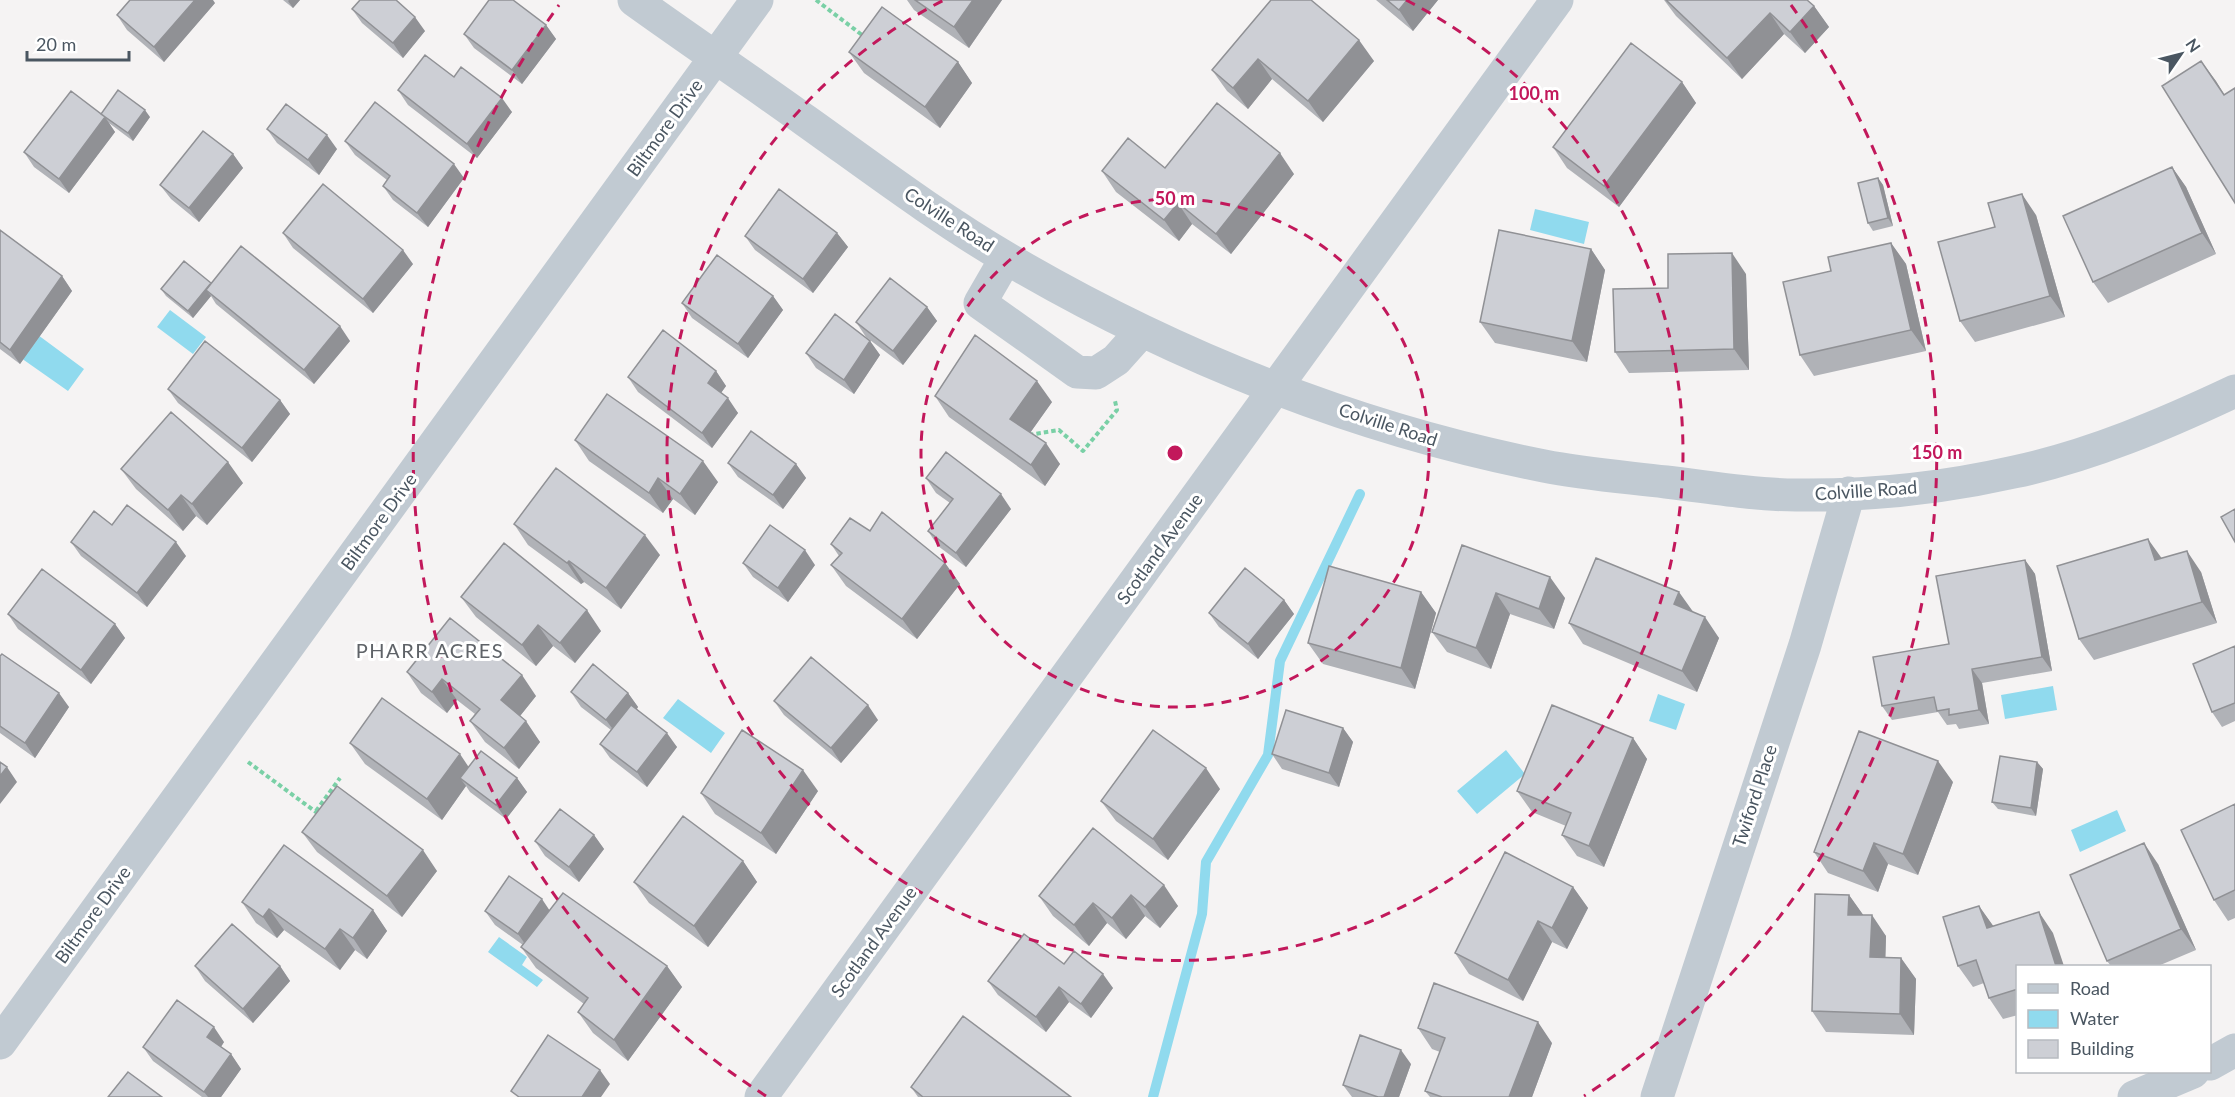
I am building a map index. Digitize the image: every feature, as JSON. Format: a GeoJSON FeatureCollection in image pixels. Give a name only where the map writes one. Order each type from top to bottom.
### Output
{"type":"FeatureCollection","features":[{"type":"Feature","properties":{"kind":"street","name":"Colville Road"},"geometry":{"type":"LineString","coordinates":[[634,0],[889,181],[1006,258],[1142,331],[1207,361],[1385,427],[1545,466],[1752,492],[1795,495],[1849,494],[1914,489],[2015,472],[2080,453],[2177,418],[2235,391]]}},
{"type":"Feature","properties":{"kind":"street","name":"Biltmore Drive"},"geometry":{"type":"LineString","coordinates":[[0,1043],[758,0]]}},
{"type":"Feature","properties":{"kind":"street","name":"Scotland Avenue"},"geometry":{"type":"LineString","coordinates":[[761,1097],[1557,0]]}},
{"type":"Feature","properties":{"kind":"street"},"geometry":{"type":"LineString","coordinates":[[1006,258],[980,303],[1077,372],[1096,373],[1116,360],[1142,331]]}},
{"type":"Feature","properties":{"kind":"street","name":"Twiford Place"},"geometry":{"type":"LineString","coordinates":[[1657,1097],[1805,645],[1849,494]]}},
{"type":"Feature","properties":{"kind":"street"},"geometry":{"type":"LineString","coordinates":[[2211,1063],[2235,1050]]}},
{"type":"Feature","properties":{"kind":"street"},"geometry":{"type":"LineString","coordinates":[[2134,1097],[2188,1073]]}},
{"type":"Feature","properties":{"kind":"path"},"geometry":{"type":"LineString","coordinates":[[816,0],[872,42]]}},
{"type":"Feature","properties":{"kind":"path"},"geometry":{"type":"LineString","coordinates":[[1029,435],[1059,430],[1083,451],[1117,410],[1108,365]]}},
{"type":"Feature","properties":{"kind":"path"},"geometry":{"type":"LineString","coordinates":[[248,762],[323,816]]}},
{"type":"Feature","properties":{"kind":"path"},"geometry":{"type":"LineString","coordinates":[[316,811],[340,778]]}},
{"type":"Feature","properties":{"kind":"water"},"geometry":{"type":"Polygon","coordinates":[[[1535,209],[1589,222],[1584,244],[1530,230],[1535,209]]]}},
{"type":"Feature","properties":{"kind":"water"},"geometry":{"type":"Polygon","coordinates":[[[170,310],[206,337],[193,354],[157,327],[170,310]]]}},
{"type":"Feature","properties":{"kind":"water"},"geometry":{"type":"Polygon","coordinates":[[[38,335],[84,369],[68,391],[21,358],[38,335]]]}},
{"type":"Feature","properties":{"kind":"water"},"geometry":{"type":"Polygon","coordinates":[[[2053,686],[2057,710],[2005,719],[2001,695],[2053,686]]]}},
{"type":"Feature","properties":{"kind":"water"},"geometry":{"type":"Polygon","coordinates":[[[1658,694],[1685,704],[1676,730],[1649,721],[1658,694]]]}},
{"type":"Feature","properties":{"kind":"water"},"geometry":{"type":"Polygon","coordinates":[[[678,699],[725,733],[711,753],[663,718],[678,699]]]}},
{"type":"Feature","properties":{"kind":"water"},"geometry":{"type":"Polygon","coordinates":[[[1506,750],[1525,774],[1477,814],[1457,791],[1506,750]]]}},
{"type":"Feature","properties":{"kind":"water"},"geometry":{"type":"Polygon","coordinates":[[[2117,810],[2126,831],[2080,852],[2071,830],[2117,810]]]}},
{"type":"Feature","properties":{"kind":"water"},"geometry":{"type":"Polygon","coordinates":[[[499,937],[527,957],[522,965],[543,980],[537,987],[488,952],[499,937]]]}},
{"type":"Feature","properties":{"kind":"building"},"geometry":{"type":"Polygon","coordinates":[[[130,0],[195,0],[154,47],[117,15],[130,0]]]}},
{"type":"Feature","properties":{"kind":"building"},"geometry":{"type":"Polygon","coordinates":[[[360,0],[396,0],[415,17],[393,43],[352,9],[360,0]]]}},
{"type":"Feature","properties":{"kind":"building"},"geometry":{"type":"Polygon","coordinates":[[[489,0],[513,0],[546,25],[512,70],[464,34],[489,0]]]}},
{"type":"Feature","properties":{"kind":"building"},"geometry":{"type":"Polygon","coordinates":[[[915,0],[973,0],[954,27],[915,0]]]}},
{"type":"Feature","properties":{"kind":"building"},"geometry":{"type":"Polygon","coordinates":[[[1271,0],[1311,0],[1359,40],[1308,101],[1258,59],[1233,88],[1212,70],[1271,0]]]}},
{"type":"Feature","properties":{"kind":"building"},"geometry":{"type":"Polygon","coordinates":[[[1387,0],[1407,0],[1399,10],[1387,0]]]}},
{"type":"Feature","properties":{"kind":"building"},"geometry":{"type":"Polygon","coordinates":[[[1666,0],[1807,0],[1814,6],[1790,32],[1770,13],[1727,58],[1666,0]]]}},
{"type":"Feature","properties":{"kind":"building"},"geometry":{"type":"Polygon","coordinates":[[[882,7],[958,62],[925,107],[849,52],[882,7]]]}},
{"type":"Feature","properties":{"kind":"building"},"geometry":{"type":"Polygon","coordinates":[[[1631,43],[1682,82],[1604,186],[1553,147],[1631,43]]]}},
{"type":"Feature","properties":{"kind":"building"},"geometry":{"type":"Polygon","coordinates":[[[425,55],[454,77],[461,67],[502,98],[467,144],[398,90],[425,55]]]}},
{"type":"Feature","properties":{"kind":"building"},"geometry":{"type":"Polygon","coordinates":[[[2201,61],[2224,95],[2235,88],[2235,203],[2162,86],[2201,61]]]}},
{"type":"Feature","properties":{"kind":"building"},"geometry":{"type":"Polygon","coordinates":[[[118,90],[145,110],[128,133],[101,114],[118,90]]]}},
{"type":"Feature","properties":{"kind":"building"},"geometry":{"type":"Polygon","coordinates":[[[71,91],[105,117],[59,179],[24,152],[71,91]]]}},
{"type":"Feature","properties":{"kind":"building"},"geometry":{"type":"Polygon","coordinates":[[[375,102],[454,164],[417,213],[383,186],[390,176],[345,141],[375,102]]]}},
{"type":"Feature","properties":{"kind":"building"},"geometry":{"type":"Polygon","coordinates":[[[1217,103],[1280,153],[1216,234],[1178,203],[1164,220],[1102,171],[1128,138],[1165,168],[1217,103]]]}},
{"type":"Feature","properties":{"kind":"building"},"geometry":{"type":"Polygon","coordinates":[[[286,104],[327,135],[308,160],[267,129],[286,104]]]}},
{"type":"Feature","properties":{"kind":"building"},"geometry":{"type":"Polygon","coordinates":[[[203,131],[233,154],[189,208],[160,185],[203,131]]]}},
{"type":"Feature","properties":{"kind":"building"},"geometry":{"type":"Polygon","coordinates":[[[2172,167],[2202,233],[2093,282],[2063,216],[2172,167]]]}},
{"type":"Feature","properties":{"kind":"building"},"geometry":{"type":"Polygon","coordinates":[[[1878,178],[1888,218],[1868,223],[1858,183],[1878,178]]]}},
{"type":"Feature","properties":{"kind":"building"},"geometry":{"type":"Polygon","coordinates":[[[323,184],[403,250],[363,299],[283,233],[323,184]]]}},
{"type":"Feature","properties":{"kind":"building"},"geometry":{"type":"Polygon","coordinates":[[[779,189],[837,233],[803,279],[745,236],[779,189]]]}},
{"type":"Feature","properties":{"kind":"building"},"geometry":{"type":"Polygon","coordinates":[[[2022,194],[2050,296],[1960,321],[1938,242],[1995,227],[1988,203],[2022,194]]]}},
{"type":"Feature","properties":{"kind":"building"},"geometry":{"type":"Polygon","coordinates":[[[0,230],[62,276],[10,350],[0,342],[0,230]]]}},
{"type":"Feature","properties":{"kind":"building"},"geometry":{"type":"Polygon","coordinates":[[[1499,230],[1591,249],[1572,341],[1480,322],[1499,230]]]}},
{"type":"Feature","properties":{"kind":"building"},"geometry":{"type":"Polygon","coordinates":[[[1891,243],[1911,330],[1800,355],[1783,282],[1831,271],[1828,257],[1891,243]]]}},
{"type":"Feature","properties":{"kind":"building"},"geometry":{"type":"Polygon","coordinates":[[[241,246],[340,326],[304,370],[206,290],[241,246]]]}},
{"type":"Feature","properties":{"kind":"building"},"geometry":{"type":"Polygon","coordinates":[[[1732,253],[1734,349],[1615,352],[1613,289],[1668,288],[1668,254],[1732,253]]]}},
{"type":"Feature","properties":{"kind":"building"},"geometry":{"type":"Polygon","coordinates":[[[717,255],[773,296],[738,344],[682,303],[717,255]]]}},
{"type":"Feature","properties":{"kind":"building"},"geometry":{"type":"Polygon","coordinates":[[[184,261],[211,283],[188,311],[161,289],[184,261]]]}},
{"type":"Feature","properties":{"kind":"building"},"geometry":{"type":"Polygon","coordinates":[[[890,278],[927,307],[893,351],[856,322],[890,278]]]}},
{"type":"Feature","properties":{"kind":"building"},"geometry":{"type":"Polygon","coordinates":[[[835,314],[870,341],[844,380],[806,353],[835,314]]]}},
{"type":"Feature","properties":{"kind":"building"},"geometry":{"type":"Polygon","coordinates":[[[663,330],[716,371],[708,383],[728,398],[702,433],[628,377],[663,330]]]}},
{"type":"Feature","properties":{"kind":"building"},"geometry":{"type":"Polygon","coordinates":[[[975,335],[1037,381],[1010,419],[1046,443],[1031,465],[935,396],[975,335]]]}},
{"type":"Feature","properties":{"kind":"building"},"geometry":{"type":"Polygon","coordinates":[[[205,341],[280,400],[242,448],[168,389],[205,341]]]}},
{"type":"Feature","properties":{"kind":"building"},"geometry":{"type":"Polygon","coordinates":[[[607,394],[703,461],[680,494],[658,478],[649,493],[575,440],[607,394]]]}},
{"type":"Feature","properties":{"kind":"building"},"geometry":{"type":"Polygon","coordinates":[[[171,412],[228,462],[192,504],[181,495],[168,510],[121,469],[171,412]]]}},
{"type":"Feature","properties":{"kind":"building"},"geometry":{"type":"Polygon","coordinates":[[[751,431],[796,464],[773,495],[728,463],[751,431]]]}},
{"type":"Feature","properties":{"kind":"building"},"geometry":{"type":"Polygon","coordinates":[[[946,452],[1001,494],[956,553],[928,531],[953,499],[926,478],[946,452]]]}},
{"type":"Feature","properties":{"kind":"building"},"geometry":{"type":"Polygon","coordinates":[[[556,468],[645,535],[606,588],[514,524],[556,468]]]}},
{"type":"Feature","properties":{"kind":"building"},"geometry":{"type":"Polygon","coordinates":[[[127,505],[176,542],[137,593],[71,542],[94,511],[112,525],[127,505]]]}},
{"type":"Feature","properties":{"kind":"building"},"geometry":{"type":"Polygon","coordinates":[[[2235,509],[2235,542],[2221,517],[2235,509]]]}},
{"type":"Feature","properties":{"kind":"building"},"geometry":{"type":"Polygon","coordinates":[[[882,512],[945,563],[902,619],[831,565],[842,553],[831,544],[850,518],[870,531],[882,512]]]}},
{"type":"Feature","properties":{"kind":"building"},"geometry":{"type":"Polygon","coordinates":[[[770,525],[805,550],[778,588],[743,563],[770,525]]]}},
{"type":"Feature","properties":{"kind":"building"},"geometry":{"type":"Polygon","coordinates":[[[2148,539],[2155,560],[2187,551],[2202,602],[2079,639],[2057,566],[2148,539]]]}},
{"type":"Feature","properties":{"kind":"building"},"geometry":{"type":"Polygon","coordinates":[[[504,543],[587,610],[560,643],[538,625],[522,645],[461,597],[504,543]]]}},
{"type":"Feature","properties":{"kind":"building"},"geometry":{"type":"Polygon","coordinates":[[[1462,545],[1550,577],[1539,609],[1496,593],[1476,648],[1432,632],[1462,545]]]}},
{"type":"Feature","properties":{"kind":"building"},"geometry":{"type":"Polygon","coordinates":[[[1596,558],[1679,592],[1674,604],[1705,617],[1682,671],[1569,623],[1596,558]]]}},
{"type":"Feature","properties":{"kind":"building"},"geometry":{"type":"Polygon","coordinates":[[[2025,560],[2042,657],[1972,669],[1979,710],[1949,715],[1949,709],[1937,711],[1934,697],[1882,706],[1873,657],[1949,644],[1936,576],[2025,560]]]}},
{"type":"Feature","properties":{"kind":"building"},"geometry":{"type":"Polygon","coordinates":[[[1329,566],[1421,592],[1401,668],[1308,643],[1329,566]]]}},
{"type":"Feature","properties":{"kind":"building"},"geometry":{"type":"Polygon","coordinates":[[[1245,568],[1284,600],[1248,644],[1209,613],[1245,568]]]}},
{"type":"Feature","properties":{"kind":"building"},"geometry":{"type":"Polygon","coordinates":[[[42,569],[115,624],[81,670],[8,614],[42,569]]]}},
{"type":"Feature","properties":{"kind":"building"},"geometry":{"type":"Polygon","coordinates":[[[450,618],[522,675],[501,700],[526,721],[504,748],[470,721],[480,709],[442,679],[432,692],[407,672],[450,618]]]}},
{"type":"Feature","properties":{"kind":"building"},"geometry":{"type":"Polygon","coordinates":[[[2235,646],[2235,703],[2212,712],[2193,664],[2235,646]]]}},
{"type":"Feature","properties":{"kind":"building"},"geometry":{"type":"Polygon","coordinates":[[[2,654],[59,693],[25,743],[0,726],[0,656],[2,654]]]}},
{"type":"Feature","properties":{"kind":"building"},"geometry":{"type":"Polygon","coordinates":[[[811,657],[868,705],[831,748],[774,701],[811,657]]]}},
{"type":"Feature","properties":{"kind":"building"},"geometry":{"type":"Polygon","coordinates":[[[593,664],[628,693],[606,720],[571,692],[593,664]]]}},
{"type":"Feature","properties":{"kind":"building"},"geometry":{"type":"Polygon","coordinates":[[[382,698],[460,754],[427,799],[350,743],[382,698]]]}},
{"type":"Feature","properties":{"kind":"building"},"geometry":{"type":"Polygon","coordinates":[[[631,705],[667,733],[637,772],[600,744],[631,705]]]}},
{"type":"Feature","properties":{"kind":"building"},"geometry":{"type":"Polygon","coordinates":[[[1552,705],[1633,738],[1589,846],[1562,835],[1571,813],[1517,791],[1552,705]]]}},
{"type":"Feature","properties":{"kind":"building"},"geometry":{"type":"Polygon","coordinates":[[[1286,710],[1343,728],[1329,773],[1272,754],[1286,710]]]}},
{"type":"Feature","properties":{"kind":"building"},"geometry":{"type":"Polygon","coordinates":[[[742,730],[803,770],[761,833],[701,793],[742,730]]]}},
{"type":"Feature","properties":{"kind":"building"},"geometry":{"type":"Polygon","coordinates":[[[1153,730],[1206,768],[1153,839],[1101,801],[1153,730]]]}},
{"type":"Feature","properties":{"kind":"building"},"geometry":{"type":"Polygon","coordinates":[[[1859,731],[1938,761],[1903,854],[1874,843],[1863,871],[1814,852],[1859,731]]]}},
{"type":"Feature","properties":{"kind":"building"},"geometry":{"type":"Polygon","coordinates":[[[481,751],[517,778],[496,805],[460,778],[481,751]]]}},
{"type":"Feature","properties":{"kind":"building"},"geometry":{"type":"Polygon","coordinates":[[[2000,756],[2037,762],[2031,808],[1992,802],[2000,756]]]}},
{"type":"Feature","properties":{"kind":"building"},"geometry":{"type":"Polygon","coordinates":[[[0,762],[7,767],[0,776],[0,762]]]}},
{"type":"Feature","properties":{"kind":"building"},"geometry":{"type":"Polygon","coordinates":[[[337,786],[423,850],[387,896],[302,832],[337,786]]]}},
{"type":"Feature","properties":{"kind":"building"},"geometry":{"type":"Polygon","coordinates":[[[2235,804],[2235,890],[2214,900],[2181,830],[2235,804]]]}},
{"type":"Feature","properties":{"kind":"building"},"geometry":{"type":"Polygon","coordinates":[[[560,809],[594,835],[569,867],[535,841],[560,809]]]}},
{"type":"Feature","properties":{"kind":"building"},"geometry":{"type":"Polygon","coordinates":[[[683,816],[743,861],[694,926],[634,882],[683,816]]]}},
{"type":"Feature","properties":{"kind":"building"},"geometry":{"type":"Polygon","coordinates":[[[1093,828],[1164,885],[1145,907],[1131,895],[1112,918],[1093,903],[1074,925],[1039,896],[1093,828]]]}},
{"type":"Feature","properties":{"kind":"building"},"geometry":{"type":"Polygon","coordinates":[[[2144,843],[2181,929],[2107,961],[2070,875],[2144,843]]]}},
{"type":"Feature","properties":{"kind":"building"},"geometry":{"type":"Polygon","coordinates":[[[284,845],[373,910],[353,938],[340,929],[325,949],[269,909],[263,917],[242,902],[284,845]]]}},
{"type":"Feature","properties":{"kind":"building"},"geometry":{"type":"Polygon","coordinates":[[[1505,852],[1573,887],[1552,928],[1538,921],[1508,980],[1455,953],[1505,852]]]}},
{"type":"Feature","properties":{"kind":"building"},"geometry":{"type":"Polygon","coordinates":[[[509,876],[542,899],[518,934],[485,911],[509,876]]]}},
{"type":"Feature","properties":{"kind":"building"},"geometry":{"type":"Polygon","coordinates":[[[563,893],[667,966],[614,1040],[578,1012],[588,998],[521,947],[563,893]]]}},
{"type":"Feature","properties":{"kind":"building"},"geometry":{"type":"Polygon","coordinates":[[[1815,894],[1849,895],[1848,915],[1872,915],[1870,957],[1901,958],[1900,1014],[1812,1011],[1815,894]]]}},
{"type":"Feature","properties":{"kind":"building"},"geometry":{"type":"Polygon","coordinates":[[[1979,906],[1987,928],[2039,912],[2056,965],[2016,965],[2016,990],[1989,998],[1976,960],[1958,966],[1943,917],[1979,906]]]}},
{"type":"Feature","properties":{"kind":"building"},"geometry":{"type":"Polygon","coordinates":[[[232,924],[280,966],[243,1009],[195,966],[232,924]]]}},
{"type":"Feature","properties":{"kind":"building"},"geometry":{"type":"Polygon","coordinates":[[[1024,934],[1064,964],[1074,951],[1103,974],[1081,1004],[1059,987],[1036,1017],[988,981],[1024,934]]]}},
{"type":"Feature","properties":{"kind":"building"},"geometry":{"type":"Polygon","coordinates":[[[1434,983],[1538,1022],[1509,1097],[1442,1097],[1425,1091],[1445,1038],[1418,1028],[1434,983]]]}},
{"type":"Feature","properties":{"kind":"building"},"geometry":{"type":"Polygon","coordinates":[[[177,1000],[214,1027],[207,1037],[231,1054],[204,1092],[143,1047],[177,1000]]]}},
{"type":"Feature","properties":{"kind":"building"},"geometry":{"type":"Polygon","coordinates":[[[963,1016],[1071,1097],[923,1097],[911,1087],[963,1016]]]}},
{"type":"Feature","properties":{"kind":"building"},"geometry":{"type":"Polygon","coordinates":[[[548,1035],[600,1070],[582,1097],[519,1097],[511,1091],[548,1035]]]}},
{"type":"Feature","properties":{"kind":"building"},"geometry":{"type":"Polygon","coordinates":[[[1360,1035],[1401,1050],[1384,1097],[1343,1085],[1360,1035]]]}},
{"type":"Feature","properties":{"kind":"building"},"geometry":{"type":"Polygon","coordinates":[[[128,1072],[162,1097],[108,1097],[128,1072]]]}},
{"type":"Feature","properties":{"kind":"waterway"},"geometry":{"type":"LineString","coordinates":[[1153,1097],[1202,914],[1206,862],[1268,755],[1280,661],[1360,494]]}},
{"type":"Feature","properties":{"kind":"district","name":"PHARR ACRES"},"geometry":{"type":"Point","coordinates":[430,651]}}]}
